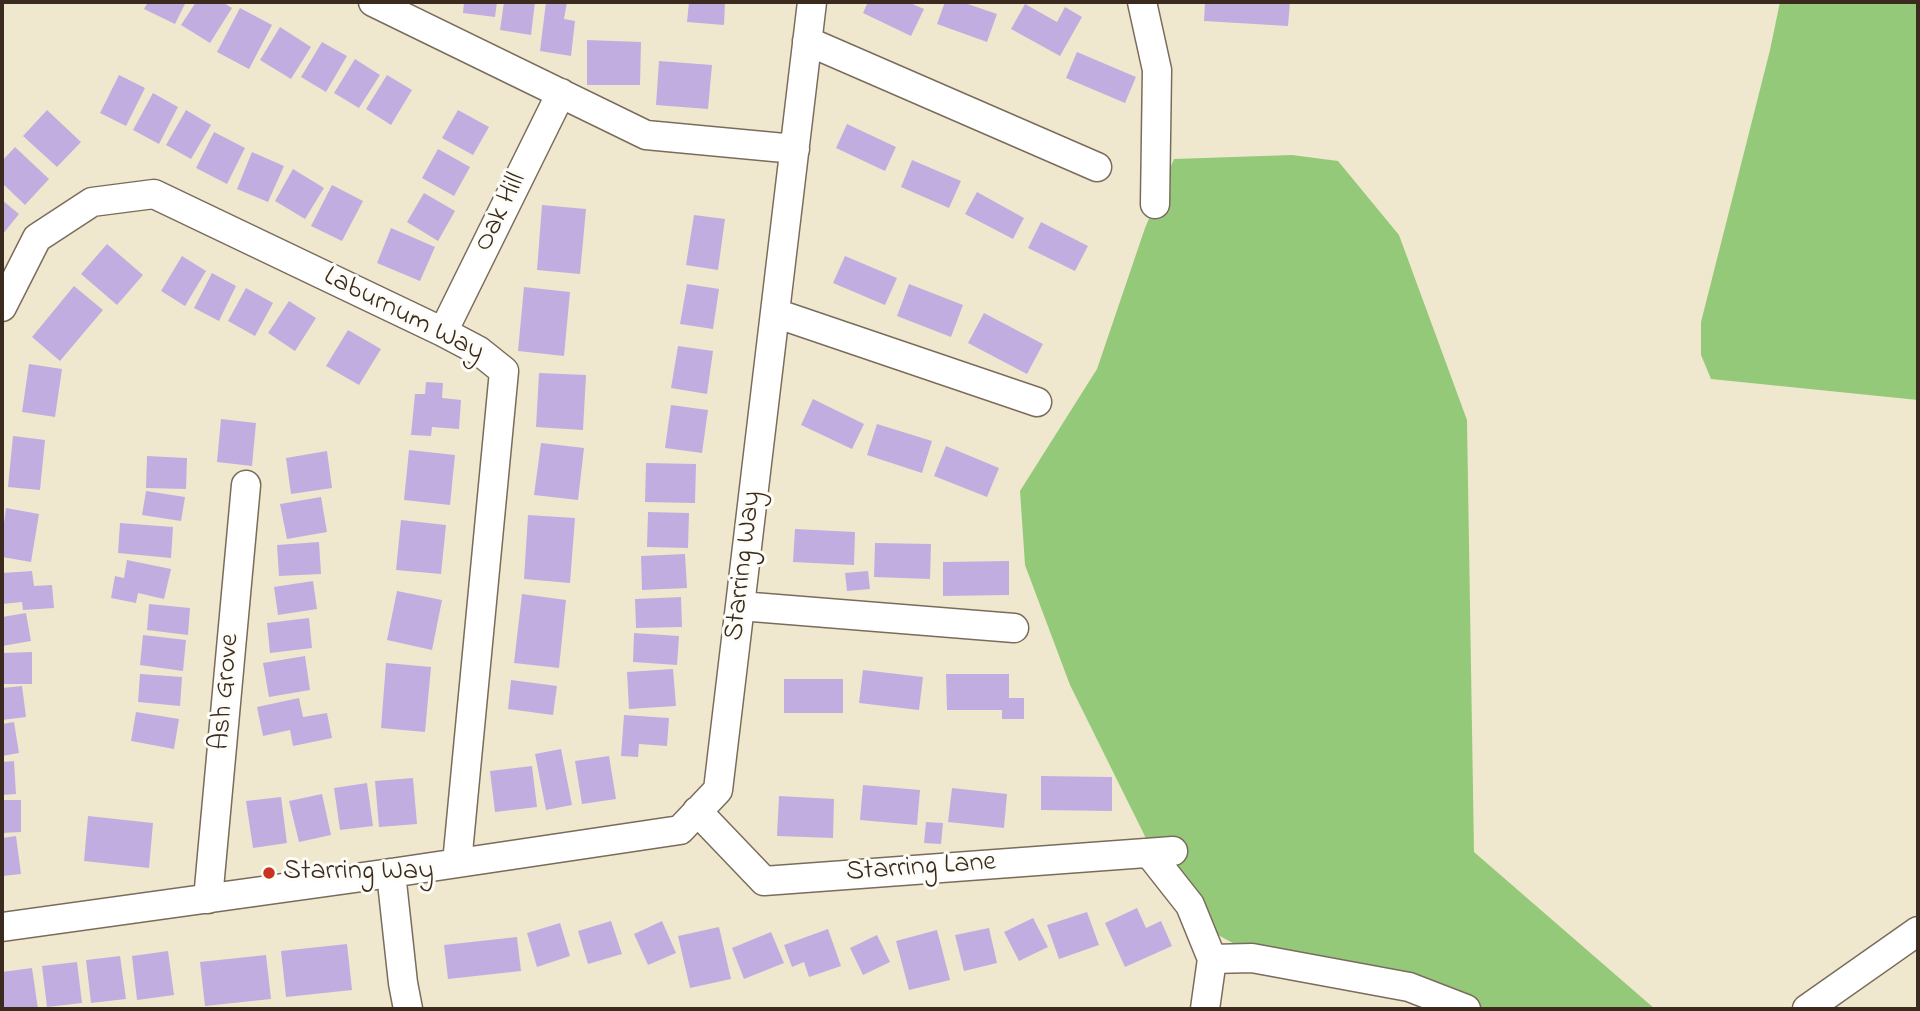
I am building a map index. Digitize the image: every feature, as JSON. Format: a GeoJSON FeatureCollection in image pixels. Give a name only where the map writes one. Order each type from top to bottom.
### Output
{"type":"FeatureCollection","features":[{"type":"Feature","properties":{"kind":"street"},"geometry":{"type":"LineString","coordinates":[[373,2],[646,135],[794,149]]}},
{"type":"Feature","properties":{"kind":"street","name":"Starring Way"},"geometry":{"type":"LineString","coordinates":[[2,926],[208,899],[680,830],[718,789],[812,2]]}},
{"type":"Feature","properties":{"kind":"street"},"geometry":{"type":"LineString","coordinates":[[1142,2],[1157,70],[1155,204]]}},
{"type":"Feature","properties":{"kind":"street"},"geometry":{"type":"LineString","coordinates":[[807,41],[1097,167]]}},
{"type":"Feature","properties":{"kind":"street","name":"Oak Hill"},"geometry":{"type":"LineString","coordinates":[[443,332],[561,93]]}},
{"type":"Feature","properties":{"kind":"street","name":"Laburnum Way"},"geometry":{"type":"LineString","coordinates":[[2,307],[37,238],[92,202],[153,194],[443,332],[479,351],[503,371],[457,863]]}},
{"type":"Feature","properties":{"kind":"street"},"geometry":{"type":"LineString","coordinates":[[775,313],[1037,402]]}},
{"type":"Feature","properties":{"kind":"street","name":"Ash Grove"},"geometry":{"type":"LineString","coordinates":[[208,899],[246,485]]}},
{"type":"Feature","properties":{"kind":"street"},"geometry":{"type":"LineString","coordinates":[[740,606],[1014,628]]}},
{"type":"Feature","properties":{"kind":"street","name":"Starring Lane"},"geometry":{"type":"LineString","coordinates":[[697,811],[764,881],[1161,852],[1190,905],[1212,959]]}},
{"type":"Feature","properties":{"kind":"street"},"geometry":{"type":"LineString","coordinates":[[391,873],[408,1009]]}},
{"type":"Feature","properties":{"kind":"street"},"geometry":{"type":"LineString","coordinates":[[1807,1009],[1918,931]]}},
{"type":"Feature","properties":{"kind":"street"},"geometry":{"type":"LineString","coordinates":[[1205,1009],[1212,959],[1252,958],[1409,987],[1466,1009]]}},
{"type":"Feature","properties":{"kind":"green space"},"geometry":{"type":"Polygon","coordinates":[[[1780,2],[1918,2],[1918,400],[1711,379],[1701,355],[1701,322],[1780,2]]]}},
{"type":"Feature","properties":{"kind":"green space"},"geometry":{"type":"Polygon","coordinates":[[[1292,155],[1338,161],[1399,235],[1467,420],[1474,852],[1655,1009],[1477,1009],[1452,987],[1253,954],[1185,917],[1070,685],[1025,565],[1020,491],[1097,369],[1145,228],[1174,159],[1292,155]]]}},
{"type":"Feature","properties":{"kind":"building"},"geometry":{"type":"Polygon","coordinates":[[[148,2],[186,2],[175,24],[144,9],[148,2]]]}},
{"type":"Feature","properties":{"kind":"building"},"geometry":{"type":"Polygon","coordinates":[[[196,2],[222,2],[232,8],[210,43],[181,25],[196,2]]]}},
{"type":"Feature","properties":{"kind":"building"},"geometry":{"type":"Polygon","coordinates":[[[464,2],[497,2],[495,17],[463,13],[464,2]]]}},
{"type":"Feature","properties":{"kind":"building"},"geometry":{"type":"Polygon","coordinates":[[[504,2],[535,2],[531,35],[500,30],[504,2]]]}},
{"type":"Feature","properties":{"kind":"building"},"geometry":{"type":"Polygon","coordinates":[[[546,2],[567,2],[564,19],[575,21],[571,56],[540,51],[546,2]]]}},
{"type":"Feature","properties":{"kind":"building"},"geometry":{"type":"Polygon","coordinates":[[[689,2],[725,2],[724,25],[687,22],[689,2]]]}},
{"type":"Feature","properties":{"kind":"building"},"geometry":{"type":"Polygon","coordinates":[[[868,2],[908,2],[924,9],[911,36],[863,13],[868,2]]]}},
{"type":"Feature","properties":{"kind":"building"},"geometry":{"type":"Polygon","coordinates":[[[945,2],[962,2],[997,14],[987,42],[937,24],[945,2]]]}},
{"type":"Feature","properties":{"kind":"building"},"geometry":{"type":"Polygon","coordinates":[[[1205,2],[1290,2],[1288,26],[1204,21],[1205,2]]]}},
{"type":"Feature","properties":{"kind":"building"},"geometry":{"type":"Polygon","coordinates":[[[1025,4],[1057,22],[1065,7],[1082,17],[1060,56],[1011,29],[1025,4]]]}},
{"type":"Feature","properties":{"kind":"building"},"geometry":{"type":"Polygon","coordinates":[[[240,8],[272,25],[249,69],[217,52],[240,8]]]}},
{"type":"Feature","properties":{"kind":"building"},"geometry":{"type":"Polygon","coordinates":[[[280,27],[311,47],[291,79],[260,60],[280,27]]]}},
{"type":"Feature","properties":{"kind":"building"},"geometry":{"type":"Polygon","coordinates":[[[587,40],[641,42],[640,85],[587,85],[587,40]]]}},
{"type":"Feature","properties":{"kind":"building"},"geometry":{"type":"Polygon","coordinates":[[[322,42],[347,56],[326,92],[301,77],[322,42]]]}},
{"type":"Feature","properties":{"kind":"building"},"geometry":{"type":"Polygon","coordinates":[[[1077,52],[1136,77],[1125,103],[1066,78],[1077,52]]]}},
{"type":"Feature","properties":{"kind":"building"},"geometry":{"type":"Polygon","coordinates":[[[355,59],[380,75],[359,108],[334,93],[355,59]]]}},
{"type":"Feature","properties":{"kind":"building"},"geometry":{"type":"Polygon","coordinates":[[[659,61],[712,65],[708,109],[656,105],[659,61]]]}},
{"type":"Feature","properties":{"kind":"building"},"geometry":{"type":"Polygon","coordinates":[[[119,75],[145,88],[126,126],[100,113],[119,75]]]}},
{"type":"Feature","properties":{"kind":"building"},"geometry":{"type":"Polygon","coordinates":[[[387,75],[412,90],[391,125],[366,109],[387,75]]]}},
{"type":"Feature","properties":{"kind":"building"},"geometry":{"type":"Polygon","coordinates":[[[153,93],[178,107],[159,144],[133,130],[153,93]]]}},
{"type":"Feature","properties":{"kind":"building"},"geometry":{"type":"Polygon","coordinates":[[[47,110],[81,142],[57,167],[23,136],[47,110]]]}},
{"type":"Feature","properties":{"kind":"building"},"geometry":{"type":"Polygon","coordinates":[[[186,110],[211,125],[191,159],[166,145],[186,110]]]}},
{"type":"Feature","properties":{"kind":"building"},"geometry":{"type":"Polygon","coordinates":[[[458,110],[489,127],[473,155],[442,138],[458,110]]]}},
{"type":"Feature","properties":{"kind":"building"},"geometry":{"type":"Polygon","coordinates":[[[847,124],[896,147],[885,171],[836,148],[847,124]]]}},
{"type":"Feature","properties":{"kind":"building"},"geometry":{"type":"Polygon","coordinates":[[[214,132],[245,148],[227,184],[196,168],[214,132]]]}},
{"type":"Feature","properties":{"kind":"building"},"geometry":{"type":"Polygon","coordinates":[[[15,147],[49,179],[25,205],[2,183],[2,161],[15,147]]]}},
{"type":"Feature","properties":{"kind":"building"},"geometry":{"type":"Polygon","coordinates":[[[438,149],[470,167],[454,196],[422,178],[438,149]]]}},
{"type":"Feature","properties":{"kind":"building"},"geometry":{"type":"Polygon","coordinates":[[[252,152],[284,166],[268,202],[237,189],[252,152]]]}},
{"type":"Feature","properties":{"kind":"building"},"geometry":{"type":"Polygon","coordinates":[[[912,160],[961,181],[949,208],[901,187],[912,160]]]}},
{"type":"Feature","properties":{"kind":"building"},"geometry":{"type":"Polygon","coordinates":[[[293,169],[324,188],[305,219],[275,201],[293,169]]]}},
{"type":"Feature","properties":{"kind":"building"},"geometry":{"type":"Polygon","coordinates":[[[332,185],[363,201],[342,241],[311,226],[332,185]]]}},
{"type":"Feature","properties":{"kind":"building"},"geometry":{"type":"Polygon","coordinates":[[[977,192],[1024,218],[1013,239],[965,214],[977,192]]]}},
{"type":"Feature","properties":{"kind":"building"},"geometry":{"type":"Polygon","coordinates":[[[424,193],[455,211],[438,241],[407,222],[424,193]]]}},
{"type":"Feature","properties":{"kind":"building"},"geometry":{"type":"Polygon","coordinates":[[[2,200],[19,214],[2,235],[2,200]]]}},
{"type":"Feature","properties":{"kind":"building"},"geometry":{"type":"Polygon","coordinates":[[[542,205],[586,209],[580,274],[537,270],[542,205]]]}},
{"type":"Feature","properties":{"kind":"building"},"geometry":{"type":"Polygon","coordinates":[[[694,215],[725,219],[718,270],[686,265],[694,215]]]}},
{"type":"Feature","properties":{"kind":"building"},"geometry":{"type":"Polygon","coordinates":[[[1041,222],[1088,246],[1075,271],[1028,248],[1041,222]]]}},
{"type":"Feature","properties":{"kind":"building"},"geometry":{"type":"Polygon","coordinates":[[[391,228],[435,247],[420,281],[377,263],[391,228]]]}},
{"type":"Feature","properties":{"kind":"building"},"geometry":{"type":"Polygon","coordinates":[[[107,244],[143,275],[117,305],[81,274],[107,244]]]}},
{"type":"Feature","properties":{"kind":"building"},"geometry":{"type":"Polygon","coordinates":[[[182,256],[206,271],[185,306],[161,291],[182,256]]]}},
{"type":"Feature","properties":{"kind":"building"},"geometry":{"type":"Polygon","coordinates":[[[845,256],[897,278],[885,305],[833,283],[845,256]]]}},
{"type":"Feature","properties":{"kind":"building"},"geometry":{"type":"Polygon","coordinates":[[[212,273],[236,286],[219,321],[194,308],[212,273]]]}},
{"type":"Feature","properties":{"kind":"building"},"geometry":{"type":"Polygon","coordinates":[[[687,284],[719,289],[713,329],[680,324],[687,284]]]}},
{"type":"Feature","properties":{"kind":"building"},"geometry":{"type":"Polygon","coordinates":[[[909,284],[963,305],[951,337],[897,316],[909,284]]]}},
{"type":"Feature","properties":{"kind":"building"},"geometry":{"type":"Polygon","coordinates":[[[74,286],[103,310],[60,361],[32,337],[74,286]]]}},
{"type":"Feature","properties":{"kind":"building"},"geometry":{"type":"Polygon","coordinates":[[[524,287],[570,292],[564,356],[518,351],[524,287]]]}},
{"type":"Feature","properties":{"kind":"building"},"geometry":{"type":"Polygon","coordinates":[[[246,288],[273,303],[255,336],[228,321],[246,288]]]}},
{"type":"Feature","properties":{"kind":"building"},"geometry":{"type":"Polygon","coordinates":[[[289,301],[316,318],[295,351],[268,333],[289,301]]]}},
{"type":"Feature","properties":{"kind":"building"},"geometry":{"type":"Polygon","coordinates":[[[984,313],[1043,344],[1027,374],[968,343],[984,313]]]}},
{"type":"Feature","properties":{"kind":"building"},"geometry":{"type":"Polygon","coordinates":[[[348,330],[381,349],[359,385],[326,366],[348,330]]]}},
{"type":"Feature","properties":{"kind":"building"},"geometry":{"type":"Polygon","coordinates":[[[678,346],[713,351],[707,394],[671,388],[678,346]]]}},
{"type":"Feature","properties":{"kind":"building"},"geometry":{"type":"Polygon","coordinates":[[[29,364],[62,369],[55,417],[22,412],[29,364]]]}},
{"type":"Feature","properties":{"kind":"building"},"geometry":{"type":"Polygon","coordinates":[[[539,373],[586,375],[583,430],[536,427],[539,373]]]}},
{"type":"Feature","properties":{"kind":"building"},"geometry":{"type":"Polygon","coordinates":[[[426,382],[443,383],[442,398],[461,400],[459,429],[432,427],[431,436],[411,435],[415,394],[425,394],[426,382]]]}},
{"type":"Feature","properties":{"kind":"building"},"geometry":{"type":"Polygon","coordinates":[[[813,399],[864,424],[852,449],[801,425],[813,399]]]}},
{"type":"Feature","properties":{"kind":"building"},"geometry":{"type":"Polygon","coordinates":[[[671,405],[708,410],[702,453],[665,448],[671,405]]]}},
{"type":"Feature","properties":{"kind":"building"},"geometry":{"type":"Polygon","coordinates":[[[221,419],[256,423],[252,466],[217,462],[221,419]]]}},
{"type":"Feature","properties":{"kind":"building"},"geometry":{"type":"Polygon","coordinates":[[[877,424],[932,441],[922,473],[867,455],[877,424]]]}},
{"type":"Feature","properties":{"kind":"building"},"geometry":{"type":"Polygon","coordinates":[[[13,436],[45,440],[40,490],[8,487],[13,436]]]}},
{"type":"Feature","properties":{"kind":"building"},"geometry":{"type":"Polygon","coordinates":[[[541,443],[584,448],[578,500],[534,495],[541,443]]]}},
{"type":"Feature","properties":{"kind":"building"},"geometry":{"type":"Polygon","coordinates":[[[946,446],[999,468],[987,497],[934,476],[946,446]]]}},
{"type":"Feature","properties":{"kind":"building"},"geometry":{"type":"Polygon","coordinates":[[[409,450],[455,455],[450,505],[404,500],[409,450]]]}},
{"type":"Feature","properties":{"kind":"building"},"geometry":{"type":"Polygon","coordinates":[[[327,451],[332,488],[291,494],[286,458],[327,451]]]}},
{"type":"Feature","properties":{"kind":"building"},"geometry":{"type":"Polygon","coordinates":[[[147,456],[187,458],[186,489],[146,488],[147,456]]]}},
{"type":"Feature","properties":{"kind":"building"},"geometry":{"type":"Polygon","coordinates":[[[646,463],[696,464],[695,503],[645,502],[646,463]]]}},
{"type":"Feature","properties":{"kind":"building"},"geometry":{"type":"Polygon","coordinates":[[[146,491],[185,497],[181,521],[142,515],[146,491]]]}},
{"type":"Feature","properties":{"kind":"building"},"geometry":{"type":"Polygon","coordinates":[[[321,497],[327,532],[287,539],[280,504],[321,497]]]}},
{"type":"Feature","properties":{"kind":"building"},"geometry":{"type":"Polygon","coordinates":[[[6,508],[39,514],[31,562],[2,557],[6,508]]]}},
{"type":"Feature","properties":{"kind":"building"},"geometry":{"type":"Polygon","coordinates":[[[648,512],[689,513],[688,548],[647,547],[648,512]]]}},
{"type":"Feature","properties":{"kind":"building"},"geometry":{"type":"Polygon","coordinates":[[[528,515],[575,518],[570,583],[524,579],[528,515]]]}},
{"type":"Feature","properties":{"kind":"building"},"geometry":{"type":"Polygon","coordinates":[[[401,520],[446,525],[441,574],[396,570],[401,520]]]}},
{"type":"Feature","properties":{"kind":"building"},"geometry":{"type":"Polygon","coordinates":[[[120,523],[173,527],[171,558],[118,553],[120,523]]]}},
{"type":"Feature","properties":{"kind":"building"},"geometry":{"type":"Polygon","coordinates":[[[795,529],[855,532],[854,565],[793,562],[795,529]]]}},
{"type":"Feature","properties":{"kind":"building"},"geometry":{"type":"Polygon","coordinates":[[[319,542],[321,574],[279,576],[277,545],[319,542]]]}},
{"type":"Feature","properties":{"kind":"building"},"geometry":{"type":"Polygon","coordinates":[[[875,543],[931,544],[930,579],[874,577],[875,543]]]}},
{"type":"Feature","properties":{"kind":"building"},"geometry":{"type":"Polygon","coordinates":[[[685,554],[687,588],[642,590],[641,556],[685,554]]]}},
{"type":"Feature","properties":{"kind":"building"},"geometry":{"type":"Polygon","coordinates":[[[127,560],[171,569],[164,599],[138,593],[136,603],[111,598],[115,576],[124,578],[127,560]]]}},
{"type":"Feature","properties":{"kind":"building"},"geometry":{"type":"Polygon","coordinates":[[[1009,561],[1009,595],[943,596],[943,562],[1009,561]]]}},
{"type":"Feature","properties":{"kind":"building"},"geometry":{"type":"Polygon","coordinates":[[[32,571],[34,586],[52,585],[54,608],[23,610],[22,602],[2,604],[2,573],[32,571]]]}},
{"type":"Feature","properties":{"kind":"building"},"geometry":{"type":"Polygon","coordinates":[[[868,571],[870,589],[847,591],[845,573],[868,571]]]}},
{"type":"Feature","properties":{"kind":"building"},"geometry":{"type":"Polygon","coordinates":[[[313,581],[317,609],[278,615],[274,587],[313,581]]]}},
{"type":"Feature","properties":{"kind":"building"},"geometry":{"type":"Polygon","coordinates":[[[397,591],[442,600],[432,650],[387,640],[397,591]]]}},
{"type":"Feature","properties":{"kind":"building"},"geometry":{"type":"Polygon","coordinates":[[[522,594],[566,600],[559,668],[514,663],[522,594]]]}},
{"type":"Feature","properties":{"kind":"building"},"geometry":{"type":"Polygon","coordinates":[[[681,597],[682,627],[636,628],[635,599],[681,597]]]}},
{"type":"Feature","properties":{"kind":"building"},"geometry":{"type":"Polygon","coordinates":[[[149,604],[190,608],[188,635],[147,630],[149,604]]]}},
{"type":"Feature","properties":{"kind":"building"},"geometry":{"type":"Polygon","coordinates":[[[26,613],[31,641],[2,646],[2,617],[26,613]]]}},
{"type":"Feature","properties":{"kind":"building"},"geometry":{"type":"Polygon","coordinates":[[[309,618],[312,648],[270,653],[267,623],[309,618]]]}},
{"type":"Feature","properties":{"kind":"building"},"geometry":{"type":"Polygon","coordinates":[[[634,633],[679,636],[677,665],[633,662],[634,633]]]}},
{"type":"Feature","properties":{"kind":"building"},"geometry":{"type":"Polygon","coordinates":[[[143,635],[186,640],[183,671],[140,665],[143,635]]]}},
{"type":"Feature","properties":{"kind":"building"},"geometry":{"type":"Polygon","coordinates":[[[32,652],[32,684],[2,684],[2,653],[32,652]]]}},
{"type":"Feature","properties":{"kind":"building"},"geometry":{"type":"Polygon","coordinates":[[[305,656],[310,690],[269,697],[263,663],[305,656]]]}},
{"type":"Feature","properties":{"kind":"building"},"geometry":{"type":"Polygon","coordinates":[[[386,663],[431,667],[425,732],[381,728],[386,663]]]}},
{"type":"Feature","properties":{"kind":"building"},"geometry":{"type":"Polygon","coordinates":[[[673,669],[676,706],[629,709],[627,672],[673,669]]]}},
{"type":"Feature","properties":{"kind":"building"},"geometry":{"type":"Polygon","coordinates":[[[863,670],[923,677],[919,710],[859,703],[863,670]]]}},
{"type":"Feature","properties":{"kind":"building"},"geometry":{"type":"Polygon","coordinates":[[[140,674],[182,677],[180,706],[138,702],[140,674]]]}},
{"type":"Feature","properties":{"kind":"building"},"geometry":{"type":"Polygon","coordinates":[[[946,674],[1009,674],[1009,698],[1024,698],[1024,719],[1002,719],[1002,710],[947,710],[946,674]]]}},
{"type":"Feature","properties":{"kind":"building"},"geometry":{"type":"Polygon","coordinates":[[[784,679],[843,679],[843,713],[784,713],[784,679]]]}},
{"type":"Feature","properties":{"kind":"building"},"geometry":{"type":"Polygon","coordinates":[[[511,680],[557,686],[553,715],[508,709],[511,680]]]}},
{"type":"Feature","properties":{"kind":"building"},"geometry":{"type":"Polygon","coordinates":[[[22,686],[26,717],[2,720],[2,688],[22,686]]]}},
{"type":"Feature","properties":{"kind":"building"},"geometry":{"type":"Polygon","coordinates":[[[299,698],[303,717],[327,713],[332,738],[293,746],[290,730],[263,736],[257,707],[299,698]]]}},
{"type":"Feature","properties":{"kind":"building"},"geometry":{"type":"Polygon","coordinates":[[[136,712],[179,719],[174,749],[131,741],[136,712]]]}},
{"type":"Feature","properties":{"kind":"building"},"geometry":{"type":"Polygon","coordinates":[[[624,715],[669,718],[667,746],[639,744],[638,757],[621,756],[624,715]]]}},
{"type":"Feature","properties":{"kind":"building"},"geometry":{"type":"Polygon","coordinates":[[[14,722],[19,753],[2,756],[2,724],[14,722]]]}},
{"type":"Feature","properties":{"kind":"building"},"geometry":{"type":"Polygon","coordinates":[[[561,749],[572,805],[546,810],[535,754],[561,749]]]}},
{"type":"Feature","properties":{"kind":"building"},"geometry":{"type":"Polygon","coordinates":[[[609,756],[616,799],[582,804],[575,761],[609,756]]]}},
{"type":"Feature","properties":{"kind":"building"},"geometry":{"type":"Polygon","coordinates":[[[14,761],[16,794],[2,795],[2,762],[14,761]]]}},
{"type":"Feature","properties":{"kind":"building"},"geometry":{"type":"Polygon","coordinates":[[[532,766],[537,807],[495,812],[490,771],[532,766]]]}},
{"type":"Feature","properties":{"kind":"building"},"geometry":{"type":"Polygon","coordinates":[[[1041,776],[1112,777],[1112,811],[1041,810],[1041,776]]]}},
{"type":"Feature","properties":{"kind":"building"},"geometry":{"type":"Polygon","coordinates":[[[413,778],[417,824],[379,827],[375,781],[413,778]]]}},
{"type":"Feature","properties":{"kind":"building"},"geometry":{"type":"Polygon","coordinates":[[[367,783],[373,826],[340,830],[334,788],[367,783]]]}},
{"type":"Feature","properties":{"kind":"building"},"geometry":{"type":"Polygon","coordinates":[[[863,785],[920,790],[917,825],[860,820],[863,785]]]}},
{"type":"Feature","properties":{"kind":"building"},"geometry":{"type":"Polygon","coordinates":[[[952,788],[1007,794],[1004,828],[948,822],[952,788]]]}},
{"type":"Feature","properties":{"kind":"building"},"geometry":{"type":"Polygon","coordinates":[[[322,794],[331,835],[299,842],[289,801],[322,794]]]}},
{"type":"Feature","properties":{"kind":"building"},"geometry":{"type":"Polygon","coordinates":[[[779,796],[834,799],[833,838],[777,836],[779,796]]]}},
{"type":"Feature","properties":{"kind":"building"},"geometry":{"type":"Polygon","coordinates":[[[281,797],[287,843],[253,848],[246,801],[281,797]]]}},
{"type":"Feature","properties":{"kind":"building"},"geometry":{"type":"Polygon","coordinates":[[[2,800],[21,800],[21,832],[2,833],[2,800]]]}},
{"type":"Feature","properties":{"kind":"building"},"geometry":{"type":"Polygon","coordinates":[[[88,816],[153,823],[149,868],[84,861],[88,816]]]}},
{"type":"Feature","properties":{"kind":"building"},"geometry":{"type":"Polygon","coordinates":[[[926,822],[943,823],[941,844],[924,843],[926,822]]]}},
{"type":"Feature","properties":{"kind":"building"},"geometry":{"type":"Polygon","coordinates":[[[16,836],[21,874],[2,876],[2,838],[16,836]]]}},
{"type":"Feature","properties":{"kind":"building"},"geometry":{"type":"Polygon","coordinates":[[[1137,908],[1146,928],[1161,921],[1172,946],[1125,967],[1105,923],[1137,908]]]}},
{"type":"Feature","properties":{"kind":"building"},"geometry":{"type":"Polygon","coordinates":[[[1087,912],[1099,945],[1059,959],[1047,925],[1087,912]]]}},
{"type":"Feature","properties":{"kind":"building"},"geometry":{"type":"Polygon","coordinates":[[[1033,918],[1048,947],[1019,961],[1004,932],[1033,918]]]}},
{"type":"Feature","properties":{"kind":"building"},"geometry":{"type":"Polygon","coordinates":[[[611,921],[622,954],[588,964],[578,931],[611,921]]]}},
{"type":"Feature","properties":{"kind":"building"},"geometry":{"type":"Polygon","coordinates":[[[662,921],[676,953],[648,965],[634,934],[662,921]]]}},
{"type":"Feature","properties":{"kind":"building"},"geometry":{"type":"Polygon","coordinates":[[[560,923],[570,956],[537,967],[527,933],[560,923]]]}},
{"type":"Feature","properties":{"kind":"building"},"geometry":{"type":"Polygon","coordinates":[[[719,927],[731,979],[690,988],[678,936],[719,927]]]}},
{"type":"Feature","properties":{"kind":"building"},"geometry":{"type":"Polygon","coordinates":[[[989,928],[997,963],[964,971],[955,935],[989,928]]]}},
{"type":"Feature","properties":{"kind":"building"},"geometry":{"type":"Polygon","coordinates":[[[828,929],[841,966],[809,977],[804,962],[792,967],[784,945],[828,929]]]}},
{"type":"Feature","properties":{"kind":"building"},"geometry":{"type":"Polygon","coordinates":[[[937,930],[950,980],[909,990],[896,941],[937,930]]]}},
{"type":"Feature","properties":{"kind":"building"},"geometry":{"type":"Polygon","coordinates":[[[771,932],[784,963],[744,979],[732,948],[771,932]]]}},
{"type":"Feature","properties":{"kind":"building"},"geometry":{"type":"Polygon","coordinates":[[[877,935],[890,962],[863,975],[850,948],[877,935]]]}},
{"type":"Feature","properties":{"kind":"building"},"geometry":{"type":"Polygon","coordinates":[[[517,937],[521,971],[448,979],[444,945],[517,937]]]}},
{"type":"Feature","properties":{"kind":"building"},"geometry":{"type":"Polygon","coordinates":[[[347,944],[352,990],[286,997],[281,951],[347,944]]]}},
{"type":"Feature","properties":{"kind":"building"},"geometry":{"type":"Polygon","coordinates":[[[168,951],[174,995],[137,1000],[132,956],[168,951]]]}},
{"type":"Feature","properties":{"kind":"building"},"geometry":{"type":"Polygon","coordinates":[[[266,955],[271,999],[205,1006],[200,962],[266,955]]]}},
{"type":"Feature","properties":{"kind":"building"},"geometry":{"type":"Polygon","coordinates":[[[120,956],[126,999],[91,1003],[86,960],[120,956]]]}},
{"type":"Feature","properties":{"kind":"building"},"geometry":{"type":"Polygon","coordinates":[[[77,962],[82,1003],[47,1007],[42,966],[77,962]]]}},
{"type":"Feature","properties":{"kind":"building"},"geometry":{"type":"Polygon","coordinates":[[[32,968],[38,1009],[2,1009],[2,972],[32,968]]]}},
{"type":"Feature","properties":{"kind":"place","name":"Starring Way"},"geometry":{"type":"Point","coordinates":[269,873]}}]}
